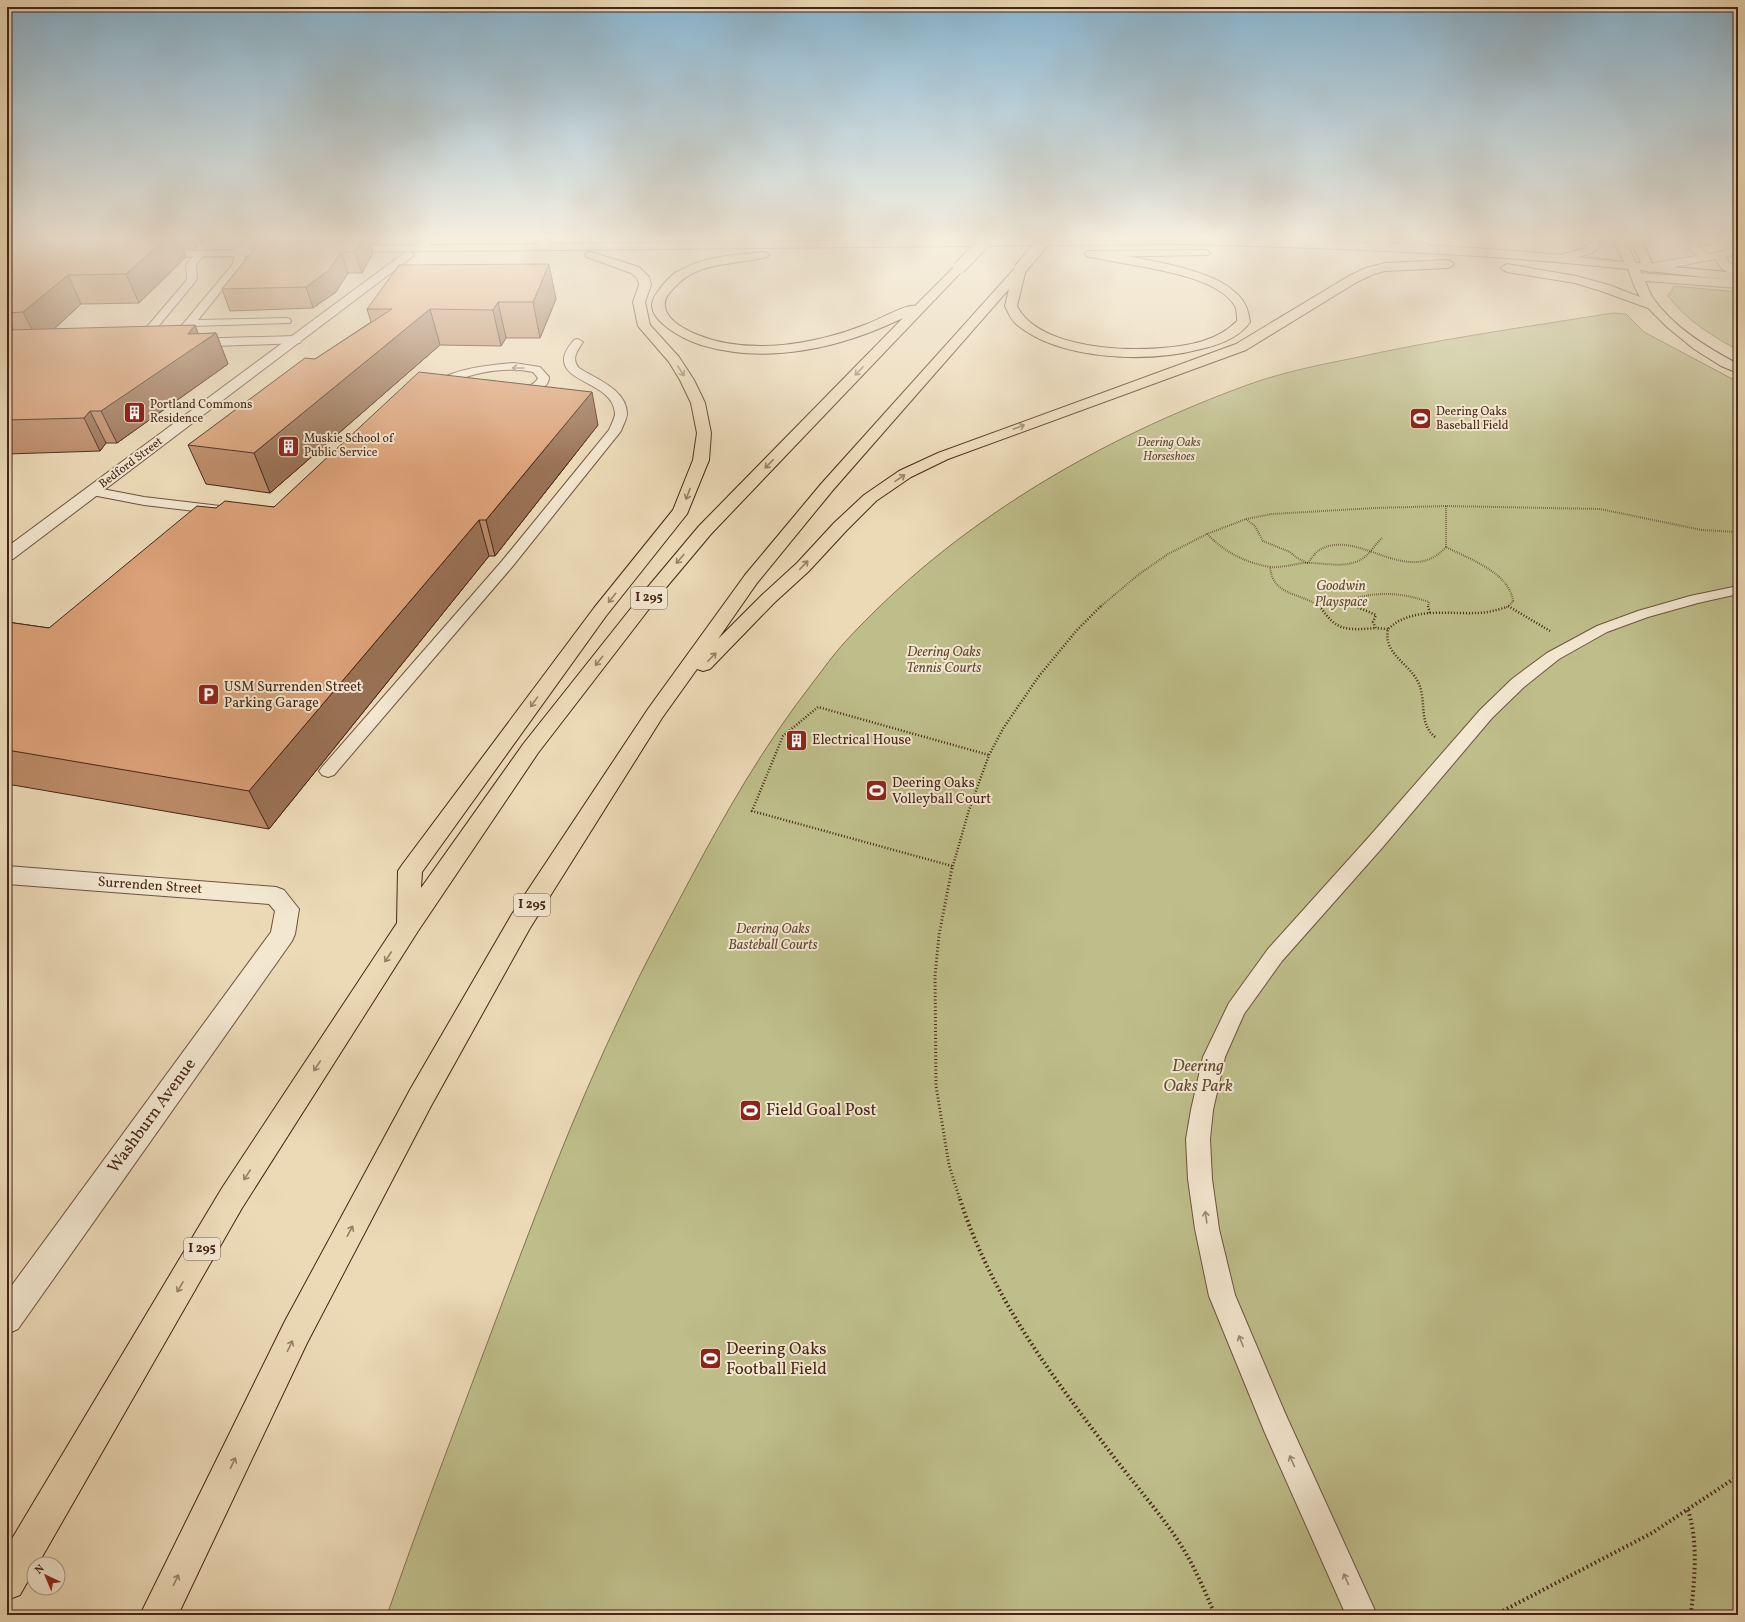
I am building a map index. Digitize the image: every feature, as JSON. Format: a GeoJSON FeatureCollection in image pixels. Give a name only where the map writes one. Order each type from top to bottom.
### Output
{"type":"FeatureCollection","features":[{"type":"Feature","properties":{"kind":"main road"},"geometry":{"type":"LineString","coordinates":[[409,924],[410,871],[600,612],[681,511],[700,460],[704,433],[698,402],[687,380],[674,360],[644,326],[642,316]]}},
{"type":"Feature","properties":{"kind":"main road"},"geometry":{"type":"LineString","coordinates":[[663,316],[669,324],[677,330],[707,342],[731,347],[779,349],[810,346],[846,338],[899,316]]}},
{"type":"Feature","properties":{"kind":"main road","name":"I 295"},"geometry":{"type":"LineString","coordinates":[[7,1582],[232,1198],[409,924],[531,748],[653,592],[705,530],[914,316]]}},
{"type":"Feature","properties":{"kind":"main road","name":"I 295"},"geometry":{"type":"LineString","coordinates":[[158,1615],[296,1332],[421,1097],[521,921],[655,714],[752,579],[827,487],[979,316]]}},
{"type":"Feature","properties":{"kind":"main road"},"geometry":{"type":"LineString","coordinates":[[1016,316],[1020,321],[1043,335],[1077,347],[1123,354],[1166,353],[1200,347],[1231,334],[1244,322],[1243,316]]}},
{"type":"Feature","properties":{"kind":"main road"},"geometry":{"type":"LineString","coordinates":[[655,714],[870,498],[905,474],[943,456],[1241,346],[1292,316]]}},
{"type":"Feature","properties":{"kind":"main road"},"geometry":{"type":"LineString","coordinates":[[1663,316],[1695,343],[1738,369]]}},
{"type":"Feature","properties":{"kind":"street","name":"Bedford Street"},"geometry":{"type":"LineString","coordinates":[[7,555],[327,316]]}},
{"type":"Feature","properties":{"kind":"street"},"geometry":{"type":"LineString","coordinates":[[122,345],[295,340]]}},
{"type":"Feature","properties":{"kind":"street","name":"Surrenden Street"},"geometry":{"type":"LineString","coordinates":[[7,875],[276,896],[287,909]]}},
{"type":"Feature","properties":{"kind":"street","name":"Washburn Avenue"},"geometry":{"type":"LineString","coordinates":[[7,1318],[283,934],[287,909]]}},
{"type":"Feature","properties":{"kind":"lane"},"geometry":{"type":"LineString","coordinates":[[138,345],[162,316]]}},
{"type":"Feature","properties":{"kind":"lane"},"geometry":{"type":"LineString","coordinates":[[172,344],[196,316]]}},
{"type":"Feature","properties":{"kind":"lane"},"geometry":{"type":"LineString","coordinates":[[189,324],[286,321]]}},
{"type":"Feature","properties":{"kind":"lane"},"geometry":{"type":"LineString","coordinates":[[328,771],[498,575],[615,431],[621,414],[616,398],[601,384],[573,370],[570,366],[569,358],[578,342]]}},
{"type":"Feature","properties":{"kind":"lane"},"geometry":{"type":"LineString","coordinates":[[450,392],[428,396],[438,386],[448,380],[487,369],[524,368],[535,369],[550,374]]}},
{"type":"Feature","properties":{"kind":"lane"},"geometry":{"type":"LineString","coordinates":[[506,392],[524,391],[536,387],[550,374],[573,370]]}},
{"type":"Feature","properties":{"kind":"lane"},"geometry":{"type":"LineString","coordinates":[[92,491],[144,500],[236,512]]}},
{"type":"Feature","properties":{"kind":"lane"},"geometry":{"type":"LineString","coordinates":[[1362,1615],[1275,1424],[1222,1296],[1207,1229],[1200,1179],[1198,1139],[1202,1110],[1214,1057],[1236,1009],[1275,955],[1380,838],[1486,714],[1518,683],[1553,656],[1602,629],[1643,614],[1695,599],[1738,590]]}},
{"type":"Feature","properties":{"kind":"path"},"geometry":{"type":"LineString","coordinates":[[1308,562],[1311,557],[1324,547],[1348,546],[1394,559],[1418,563],[1436,556],[1446,547],[1446,506]]}},
{"type":"Feature","properties":{"kind":"path"},"geometry":{"type":"LineString","coordinates":[[1215,1615],[1196,1571],[1177,1539],[1106,1447],[1031,1345],[989,1274],[966,1218],[949,1165],[936,1086],[936,976],[939,935],[952,866],[969,810],[989,755],[1004,727],[1039,676],[1097,610],[1138,575],[1168,554],[1207,534],[1246,519],[1272,514],[1303,511],[1446,506],[1600,509],[1702,530],[1738,532]]}},
{"type":"Feature","properties":{"kind":"path"},"geometry":{"type":"LineString","coordinates":[[1246,519],[1255,526],[1263,540],[1290,552],[1297,558],[1308,562]]}},
{"type":"Feature","properties":{"kind":"path"},"geometry":{"type":"LineString","coordinates":[[1207,534],[1216,544],[1229,554],[1251,564],[1270,567],[1285,567],[1308,562],[1353,563],[1360,561],[1372,552],[1382,538]]}},
{"type":"Feature","properties":{"kind":"path"},"geometry":{"type":"LineString","coordinates":[[1446,547],[1493,572],[1510,589],[1513,601],[1507,607],[1497,611],[1470,614],[1430,613],[1410,617],[1395,623],[1388,629],[1386,639],[1390,647],[1417,681],[1424,718],[1429,734],[1457,748]]}},
{"type":"Feature","properties":{"kind":"path"},"geometry":{"type":"LineString","coordinates":[[1270,567],[1270,577],[1276,584],[1285,591],[1318,605],[1333,623],[1339,627],[1354,630],[1376,628],[1388,629]]}},
{"type":"Feature","properties":{"kind":"path"},"geometry":{"type":"LineString","coordinates":[[1376,628],[1373,622],[1376,615],[1352,605],[1352,599],[1364,595],[1394,593],[1412,595],[1429,602],[1428,607],[1430,613]]}},
{"type":"Feature","properties":{"kind":"path"},"geometry":{"type":"LineString","coordinates":[[1507,607],[1574,644]]}},
{"type":"Feature","properties":{"kind":"path"},"geometry":{"type":"LineString","coordinates":[[952,866],[752,811],[783,736],[818,707],[989,755]]}},
{"type":"Feature","properties":{"kind":"path"},"geometry":{"type":"LineString","coordinates":[[1495,1615],[1652,1533],[1738,1476]]}},
{"type":"Feature","properties":{"kind":"path"},"geometry":{"type":"LineString","coordinates":[[1688,1510],[1693,1532],[1694,1571],[1692,1615]]}},
{"type":"Feature","properties":{"kind":"green space","name":"Deering Oaks Park"},"geometry":{"type":"Polygon","coordinates":[[[1595,316],[1628,316],[1644,332],[1738,382],[1738,1615],[387,1615],[536,1215],[569,1131],[624,1008],[646,962],[730,807],[778,730],[844,643],[887,600],[932,560],[981,523],[1031,489],[1084,458],[1138,431],[1193,406],[1250,384],[1289,372],[1386,351],[1515,328],[1595,316]]]}},
{"type":"Feature","properties":{"kind":"green space"},"geometry":{"type":"Polygon","coordinates":[[[1686,316],[1738,316],[1738,350],[1709,333],[1686,316]]]}},
{"type":"Feature","properties":{"kind":"building"},"geometry":{"type":"Polygon","coordinates":[[[382,316],[422,316],[254,453],[188,445],[305,358],[315,359],[382,316]]]}},
{"type":"Feature","properties":{"kind":"building"},"geometry":{"type":"Polygon","coordinates":[[[195,325],[188,334],[216,333],[101,411],[90,411],[84,418],[7,420],[7,330],[195,325]]]}},
{"type":"Feature","properties":{"kind":"building"},"geometry":{"type":"Polygon","coordinates":[[[419,372],[592,392],[486,520],[479,520],[249,791],[7,750],[7,622],[49,628],[197,506],[216,508],[225,501],[274,507],[419,372]]]}},
{"type":"Feature","properties":{"kind":"place","name":"Portland Commons Residence"},"geometry":{"type":"Point","coordinates":[134,412]}},
{"type":"Feature","properties":{"kind":"place","name":"Deering Oaks Baseball Field"},"geometry":{"type":"Point","coordinates":[1421,419]}},
{"type":"Feature","properties":{"kind":"place","name":"Muskie School of Public Service"},"geometry":{"type":"Point","coordinates":[288,446]}},
{"type":"Feature","properties":{"kind":"place","name":"USM Surrenden Street Parking Garage"},"geometry":{"type":"Point","coordinates":[208,695]}},
{"type":"Feature","properties":{"kind":"place","name":"Electrical House"},"geometry":{"type":"Point","coordinates":[796,740]}},
{"type":"Feature","properties":{"kind":"place","name":"Deering Oaks Volleyball Court"},"geometry":{"type":"Point","coordinates":[876,791]}},
{"type":"Feature","properties":{"kind":"place","name":"Field Goal Post"},"geometry":{"type":"Point","coordinates":[750,1110]}},
{"type":"Feature","properties":{"kind":"place","name":"Deering Oaks Football Field"},"geometry":{"type":"Point","coordinates":[711,1359]}},
{"type":"Feature","properties":{"kind":"park label","name":"Deering Oaks Horseshoes"},"geometry":{"type":"Point","coordinates":[1169,450]}},
{"type":"Feature","properties":{"kind":"park label","name":"Goodwin Playspace"},"geometry":{"type":"Point","coordinates":[1341,594]}},
{"type":"Feature","properties":{"kind":"park label","name":"Deering Oaks Tennis Courts"},"geometry":{"type":"Point","coordinates":[944,660]}},
{"type":"Feature","properties":{"kind":"park label","name":"Deering Oaks Basteball Courts"},"geometry":{"type":"Point","coordinates":[773,938]}}]}
